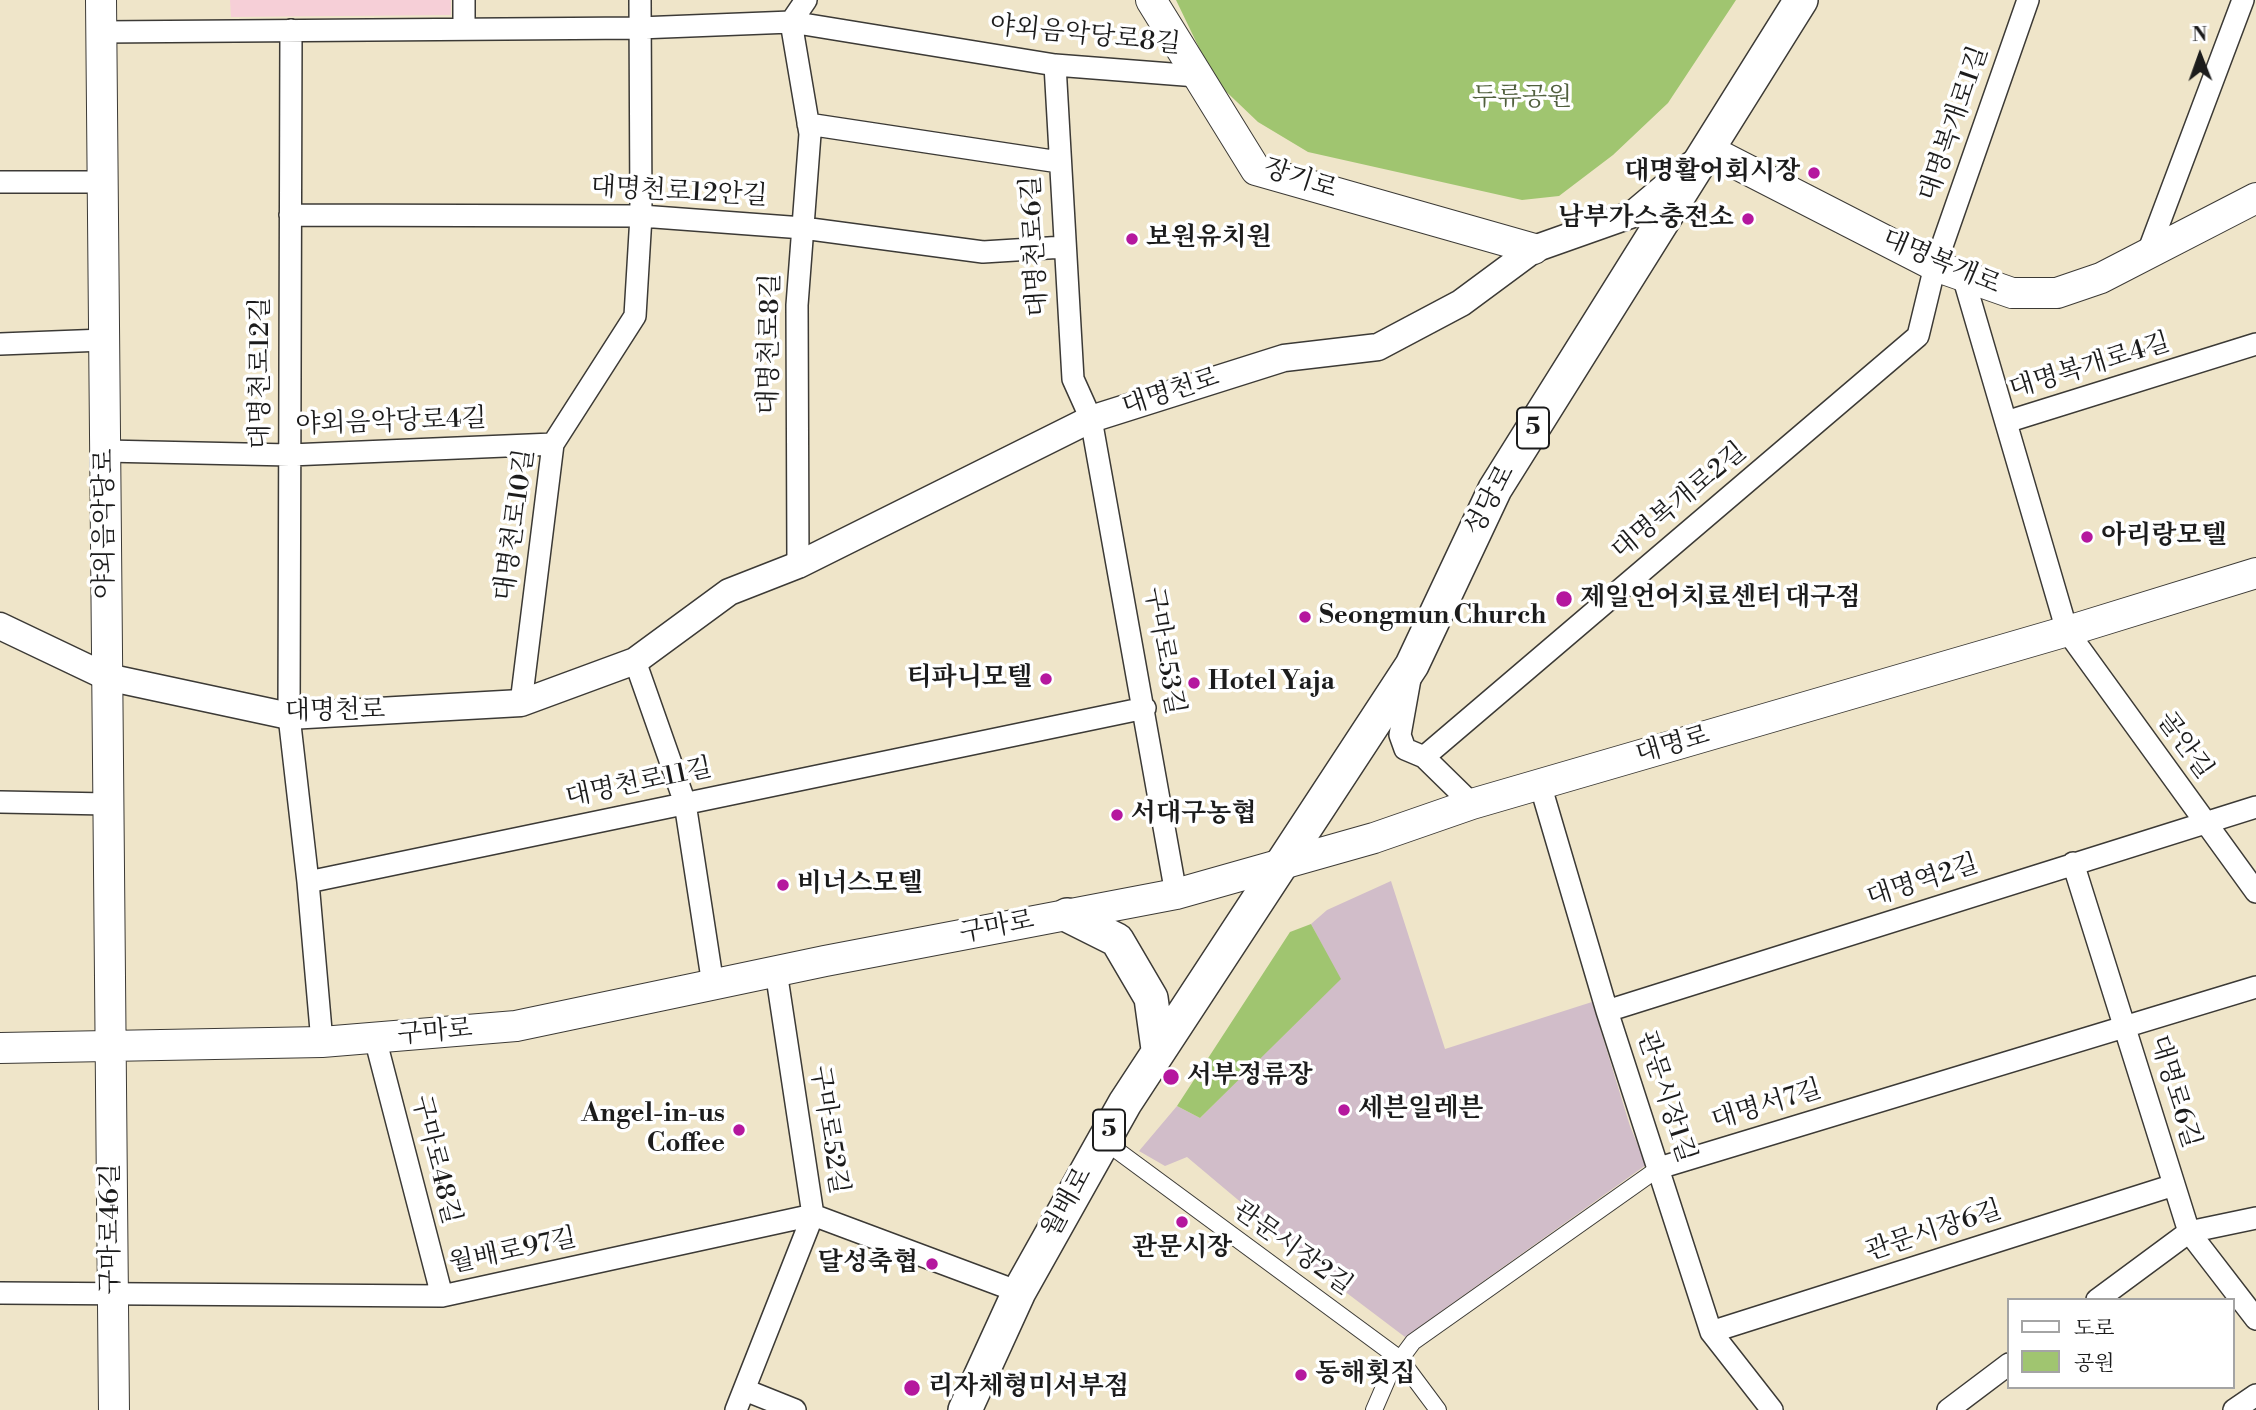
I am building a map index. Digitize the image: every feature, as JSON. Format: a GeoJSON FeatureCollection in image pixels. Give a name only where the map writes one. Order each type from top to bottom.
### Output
{"type":"FeatureCollection","features":[{"type":"Feature","properties":{"kind":"main road","name":"야외음악당로"},"geometry":{"type":"LineString","coordinates":[[101,0],[111,1048]]}},
{"type":"Feature","properties":{"kind":"main road","name":"장기로"},"geometry":{"type":"LineString","coordinates":[[1151,0],[1256,170],[1534,249]]}},
{"type":"Feature","properties":{"kind":"main road","name":"성당로"},"geometry":{"type":"LineString","coordinates":[[1280,865],[1412,664],[1495,489],[1801,0]]}},
{"type":"Feature","properties":{"kind":"main road","name":"대명복개로"},"geometry":{"type":"LineString","coordinates":[[1709,150],[1935,266],[2012,293],[2057,293],[2101,278],[2256,198]]}},
{"type":"Feature","properties":{"kind":"main road","name":"대명로"},"geometry":{"type":"LineString","coordinates":[[1280,865],[1374,838],[1472,803],[2067,631],[2256,573]]}},
{"type":"Feature","properties":{"kind":"main road","name":"구마로"},"geometry":{"type":"LineString","coordinates":[[0,1048],[321,1042],[516,1026],[776,971],[1176,894],[1280,865]]}},
{"type":"Feature","properties":{"kind":"main road","name":"월배로"},"geometry":{"type":"LineString","coordinates":[[965,1410],[1019,1292],[1103,1140],[1158,1049],[1280,865]]}},
{"type":"Feature","properties":{"kind":"main road"},"geometry":{"type":"LineString","coordinates":[[1067,915],[1117,940],[1151,998],[1158,1049]]}},
{"type":"Feature","properties":{"kind":"main road","name":"구마로46길"},"geometry":{"type":"LineString","coordinates":[[111,1048],[114,1410]]}},
{"type":"Feature","properties":{"kind":"street"},"geometry":{"type":"LineString","coordinates":[[464,0],[464,29]]}},
{"type":"Feature","properties":{"kind":"street","name":"대명천로10길"},"geometry":{"type":"LineString","coordinates":[[521,703],[553,444],[635,316],[642,216],[640,0]]}},
{"type":"Feature","properties":{"kind":"street"},"geometry":{"type":"LineString","coordinates":[[791,22],[806,0]]}},
{"type":"Feature","properties":{"kind":"street","name":"대명복개로1길"},"geometry":{"type":"LineString","coordinates":[[1935,266],[2028,0]]}},
{"type":"Feature","properties":{"kind":"street"},"geometry":{"type":"LineString","coordinates":[[2147,255],[2243,0]]}},
{"type":"Feature","properties":{"kind":"street","name":"야외음악당로8길"},"geometry":{"type":"LineString","coordinates":[[102,32],[639,27],[791,22],[1055,65],[1198,76]]}},
{"type":"Feature","properties":{"kind":"street","name":"대명천로8길"},"geometry":{"type":"LineString","coordinates":[[791,22],[808,124],[797,304],[798,565]]}},
{"type":"Feature","properties":{"kind":"street","name":"대명천로12길"},"geometry":{"type":"LineString","coordinates":[[289,716],[291,30]]}},
{"type":"Feature","properties":{"kind":"street","name":"대명천로6길"},"geometry":{"type":"LineString","coordinates":[[1055,65],[1073,379],[1091,419]]}},
{"type":"Feature","properties":{"kind":"street"},"geometry":{"type":"LineString","coordinates":[[808,124],[1059,162]]}},
{"type":"Feature","properties":{"kind":"street","name":"대명천로"},"geometry":{"type":"LineString","coordinates":[[0,626],[107,677],[289,716],[521,703],[635,661],[729,592],[798,565],[1091,419],[1284,358],[1378,347],[1461,303],[1534,249],[1633,214],[1709,150]]}},
{"type":"Feature","properties":{"kind":"street"},"geometry":{"type":"LineString","coordinates":[[0,182],[103,182]]}},
{"type":"Feature","properties":{"kind":"street","name":"대명천로12안길"},"geometry":{"type":"LineString","coordinates":[[290,215],[642,216],[803,228],[983,252],[1064,247]]}},
{"type":"Feature","properties":{"kind":"street","name":"대명복개로2길"},"geometry":{"type":"LineString","coordinates":[[1424,757],[1917,336],[1935,266]]}},
{"type":"Feature","properties":{"kind":"street","name":"대명복개로4길"},"geometry":{"type":"LineString","coordinates":[[1963,276],[2006,422],[2256,344]]}},
{"type":"Feature","properties":{"kind":"street"},"geometry":{"type":"LineString","coordinates":[[0,344],[104,340]]}},
{"type":"Feature","properties":{"kind":"street","name":"구마로53길"},"geometry":{"type":"LineString","coordinates":[[1091,419],[1145,708],[1176,894]]}},
{"type":"Feature","properties":{"kind":"street"},"geometry":{"type":"LineString","coordinates":[[2006,422],[2067,631]]}},
{"type":"Feature","properties":{"kind":"street","name":"야외음악당로4길"},"geometry":{"type":"LineString","coordinates":[[105,450],[289,455],[553,444]]}},
{"type":"Feature","properties":{"kind":"street","name":"골안길"},"geometry":{"type":"LineString","coordinates":[[2067,631],[2256,892]]}},
{"type":"Feature","properties":{"kind":"street"},"geometry":{"type":"LineString","coordinates":[[635,661],[685,803],[713,985]]}},
{"type":"Feature","properties":{"kind":"street"},"geometry":{"type":"LineString","coordinates":[[1412,664],[1400,735],[1405,749],[1424,757],[1472,803]]}},
{"type":"Feature","properties":{"kind":"street","name":"대명천로11길"},"geometry":{"type":"LineString","coordinates":[[308,882],[1145,708]]}},
{"type":"Feature","properties":{"kind":"street"},"geometry":{"type":"LineString","coordinates":[[289,716],[308,882],[321,1042]]}},
{"type":"Feature","properties":{"kind":"street","name":"관문시장1길"},"geometry":{"type":"LineString","coordinates":[[1540,784],[1607,1011],[1711,1332],[1772,1410]]}},
{"type":"Feature","properties":{"kind":"street"},"geometry":{"type":"LineString","coordinates":[[0,802],[108,804]]}},
{"type":"Feature","properties":{"kind":"street","name":"대명역2길"},"geometry":{"type":"LineString","coordinates":[[1607,1011],[2256,807]]}},
{"type":"Feature","properties":{"kind":"street","name":"대명로6길"},"geometry":{"type":"LineString","coordinates":[[2073,863],[2189,1232],[2256,1319]]}},
{"type":"Feature","properties":{"kind":"street","name":"구마로52길"},"geometry":{"type":"LineString","coordinates":[[736,1410],[813,1215],[776,971]]}},
{"type":"Feature","properties":{"kind":"street","name":"대명서7길"},"geometry":{"type":"LineString","coordinates":[[1374,1410],[1390,1373],[1413,1342],[1659,1168],[2256,986]]}},
{"type":"Feature","properties":{"kind":"street","name":"구마로48길"},"geometry":{"type":"LineString","coordinates":[[375,1038],[442,1296]]}},
{"type":"Feature","properties":{"kind":"street","name":"관문시장2길"},"geometry":{"type":"LineString","coordinates":[[1103,1140],[1400,1359],[1438,1410]]}},
{"type":"Feature","properties":{"kind":"street","name":"관문시장6길"},"geometry":{"type":"LineString","coordinates":[[1711,1332],[2174,1185]]}},
{"type":"Feature","properties":{"kind":"street"},"geometry":{"type":"LineString","coordinates":[[813,1215],[1019,1292]]}},
{"type":"Feature","properties":{"kind":"street","name":"월배로97길"},"geometry":{"type":"LineString","coordinates":[[0,1293],[442,1296],[813,1215]]}},
{"type":"Feature","properties":{"kind":"street"},"geometry":{"type":"LineString","coordinates":[[2100,1298],[2189,1232],[2256,1218]]}},
{"type":"Feature","properties":{"kind":"street"},"geometry":{"type":"LineString","coordinates":[[1948,1410],[2008,1365]]}},
{"type":"Feature","properties":{"kind":"street"},"geometry":{"type":"LineString","coordinates":[[745,1390],[795,1410]]}},
{"type":"Feature","properties":{"kind":"street"},"geometry":{"type":"LineString","coordinates":[[2235,1410],[2256,1395]]}},
{"type":"Feature","properties":{"kind":"shaded area"},"geometry":{"type":"Polygon","coordinates":[[[230,0],[451,0],[451,15],[231,17],[230,0]]]}},
{"type":"Feature","properties":{"kind":"shaded area","name":"서부정류장"},"geometry":{"type":"Polygon","coordinates":[[[1391,881],[1445,1049],[1592,1002],[1630,1126],[1646,1165],[1405,1337],[1278,1241],[1281,1236],[1187,1157],[1165,1166],[1139,1151],[1177,1106],[1200,1118],[1340,979],[1311,924],[1327,910],[1391,881]]]}},
{"type":"Feature","properties":{"kind":"green space","name":"두류공원"},"geometry":{"type":"Polygon","coordinates":[[[1176,0],[1736,0],[1668,103],[1613,155],[1559,196],[1522,200],[1308,152],[1258,122],[1215,81],[1176,0]]]}},
{"type":"Feature","properties":{"kind":"green space"},"geometry":{"type":"Polygon","coordinates":[[[1311,924],[1341,979],[1200,1118],[1177,1106],[1290,932],[1311,924]]]}},
{"type":"Feature","properties":{"kind":"place","name":"대명활어회시장"},"geometry":{"type":"Point","coordinates":[1814,173]}},
{"type":"Feature","properties":{"kind":"place","name":"남부가스충전소"},"geometry":{"type":"Point","coordinates":[1748,219]}},
{"type":"Feature","properties":{"kind":"place","name":"보원유치원"},"geometry":{"type":"Point","coordinates":[1132,239]}},
{"type":"Feature","properties":{"kind":"place","name":"아리랑모텔"},"geometry":{"type":"Point","coordinates":[2087,537]}},
{"type":"Feature","properties":{"kind":"place","name":"제일언어치료센터 대구점"},"geometry":{"type":"Point","coordinates":[1564,599]}},
{"type":"Feature","properties":{"kind":"place","name":"Seongmun Church"},"geometry":{"type":"Point","coordinates":[1305,617]}},
{"type":"Feature","properties":{"kind":"place","name":"티파니모텔"},"geometry":{"type":"Point","coordinates":[1046,679]}},
{"type":"Feature","properties":{"kind":"place","name":"Hotel Yaja"},"geometry":{"type":"Point","coordinates":[1194,683]}},
{"type":"Feature","properties":{"kind":"place","name":"서대구농협"},"geometry":{"type":"Point","coordinates":[1117,815]}},
{"type":"Feature","properties":{"kind":"place","name":"비너스모텔"},"geometry":{"type":"Point","coordinates":[783,885]}},
{"type":"Feature","properties":{"kind":"place","name":"서부정류장"},"geometry":{"type":"Point","coordinates":[1171,1077]}},
{"type":"Feature","properties":{"kind":"place","name":"세븐일레븐"},"geometry":{"type":"Point","coordinates":[1344,1110]}},
{"type":"Feature","properties":{"kind":"place","name":"Angel-in-us Coffee"},"geometry":{"type":"Point","coordinates":[739,1130]}},
{"type":"Feature","properties":{"kind":"place","name":"관문시장"},"geometry":{"type":"Point","coordinates":[1182,1222]}},
{"type":"Feature","properties":{"kind":"place","name":"달성축협"},"geometry":{"type":"Point","coordinates":[932,1264]}},
{"type":"Feature","properties":{"kind":"place","name":"동해횟집"},"geometry":{"type":"Point","coordinates":[1301,1375]}},
{"type":"Feature","properties":{"kind":"place","name":"리자체형미서부점"},"geometry":{"type":"Point","coordinates":[912,1388]}}]}
